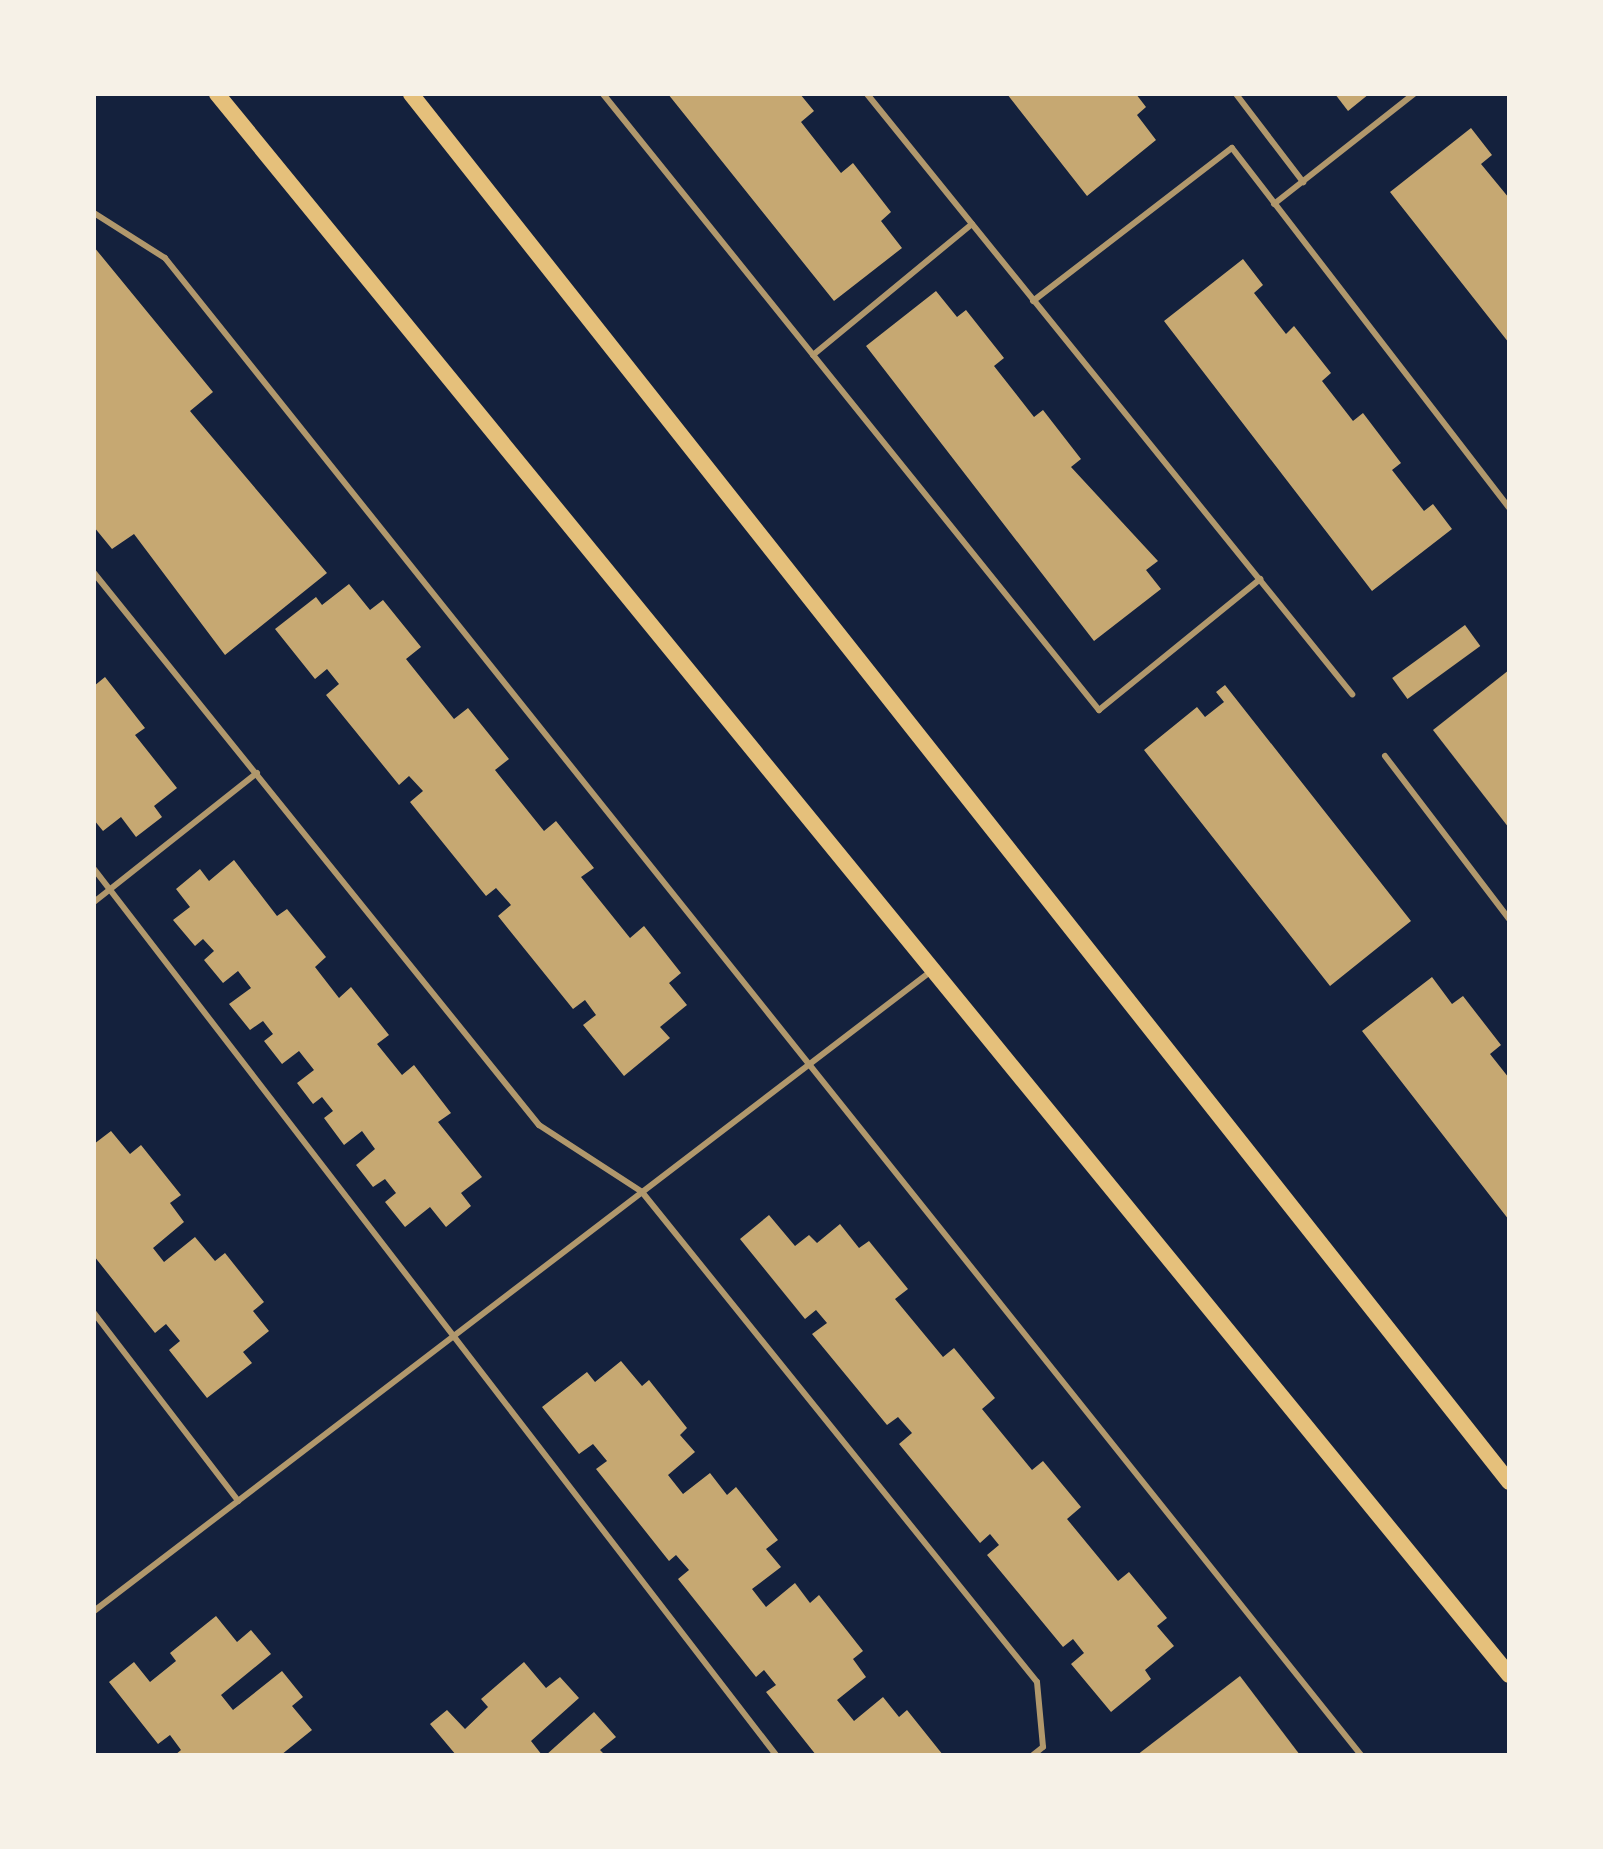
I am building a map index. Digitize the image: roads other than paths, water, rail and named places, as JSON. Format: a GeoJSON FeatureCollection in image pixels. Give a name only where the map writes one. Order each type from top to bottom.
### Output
{"type":"FeatureCollection","features":[{"type":"Feature","properties":{"kind":"main road"},"geometry":{"type":"LineString","coordinates":[[217,94],[1509,1675]]}},
{"type":"Feature","properties":{"kind":"main road"},"geometry":{"type":"LineString","coordinates":[[411,94],[1509,1482]]}},
{"type":"Feature","properties":{"kind":"lane"},"geometry":{"type":"LineString","coordinates":[[603,94],[1099,710],[1260,579]]}},
{"type":"Feature","properties":{"kind":"lane"},"geometry":{"type":"LineString","coordinates":[[867,94],[1352,694]]}},
{"type":"Feature","properties":{"kind":"lane"},"geometry":{"type":"LineString","coordinates":[[1236,94],[1303,182]]}},
{"type":"Feature","properties":{"kind":"lane"},"geometry":{"type":"LineString","coordinates":[[1274,204],[1414,94]]}},
{"type":"Feature","properties":{"kind":"lane"},"geometry":{"type":"LineString","coordinates":[[1033,301],[1232,148],[1509,508]]}},
{"type":"Feature","properties":{"kind":"lane"},"geometry":{"type":"LineString","coordinates":[[94,213],[165,258],[1361,1755]]}},
{"type":"Feature","properties":{"kind":"lane"},"geometry":{"type":"LineString","coordinates":[[813,355],[972,224]]}},
{"type":"Feature","properties":{"kind":"lane"},"geometry":{"type":"LineString","coordinates":[[94,573],[539,1125],[642,1192],[1037,1682],[1043,1747],[1033,1755]]}},
{"type":"Feature","properties":{"kind":"lane"},"geometry":{"type":"LineString","coordinates":[[1385,756],[1509,919]]}},
{"type":"Feature","properties":{"kind":"lane"},"geometry":{"type":"LineString","coordinates":[[94,902],[257,773]]}},
{"type":"Feature","properties":{"kind":"lane"},"geometry":{"type":"LineString","coordinates":[[94,869],[776,1755]]}},
{"type":"Feature","properties":{"kind":"lane"},"geometry":{"type":"LineString","coordinates":[[94,1611],[932,970]]}},
{"type":"Feature","properties":{"kind":"lane"},"geometry":{"type":"LineString","coordinates":[[94,1313],[238,1501]]}}]}
